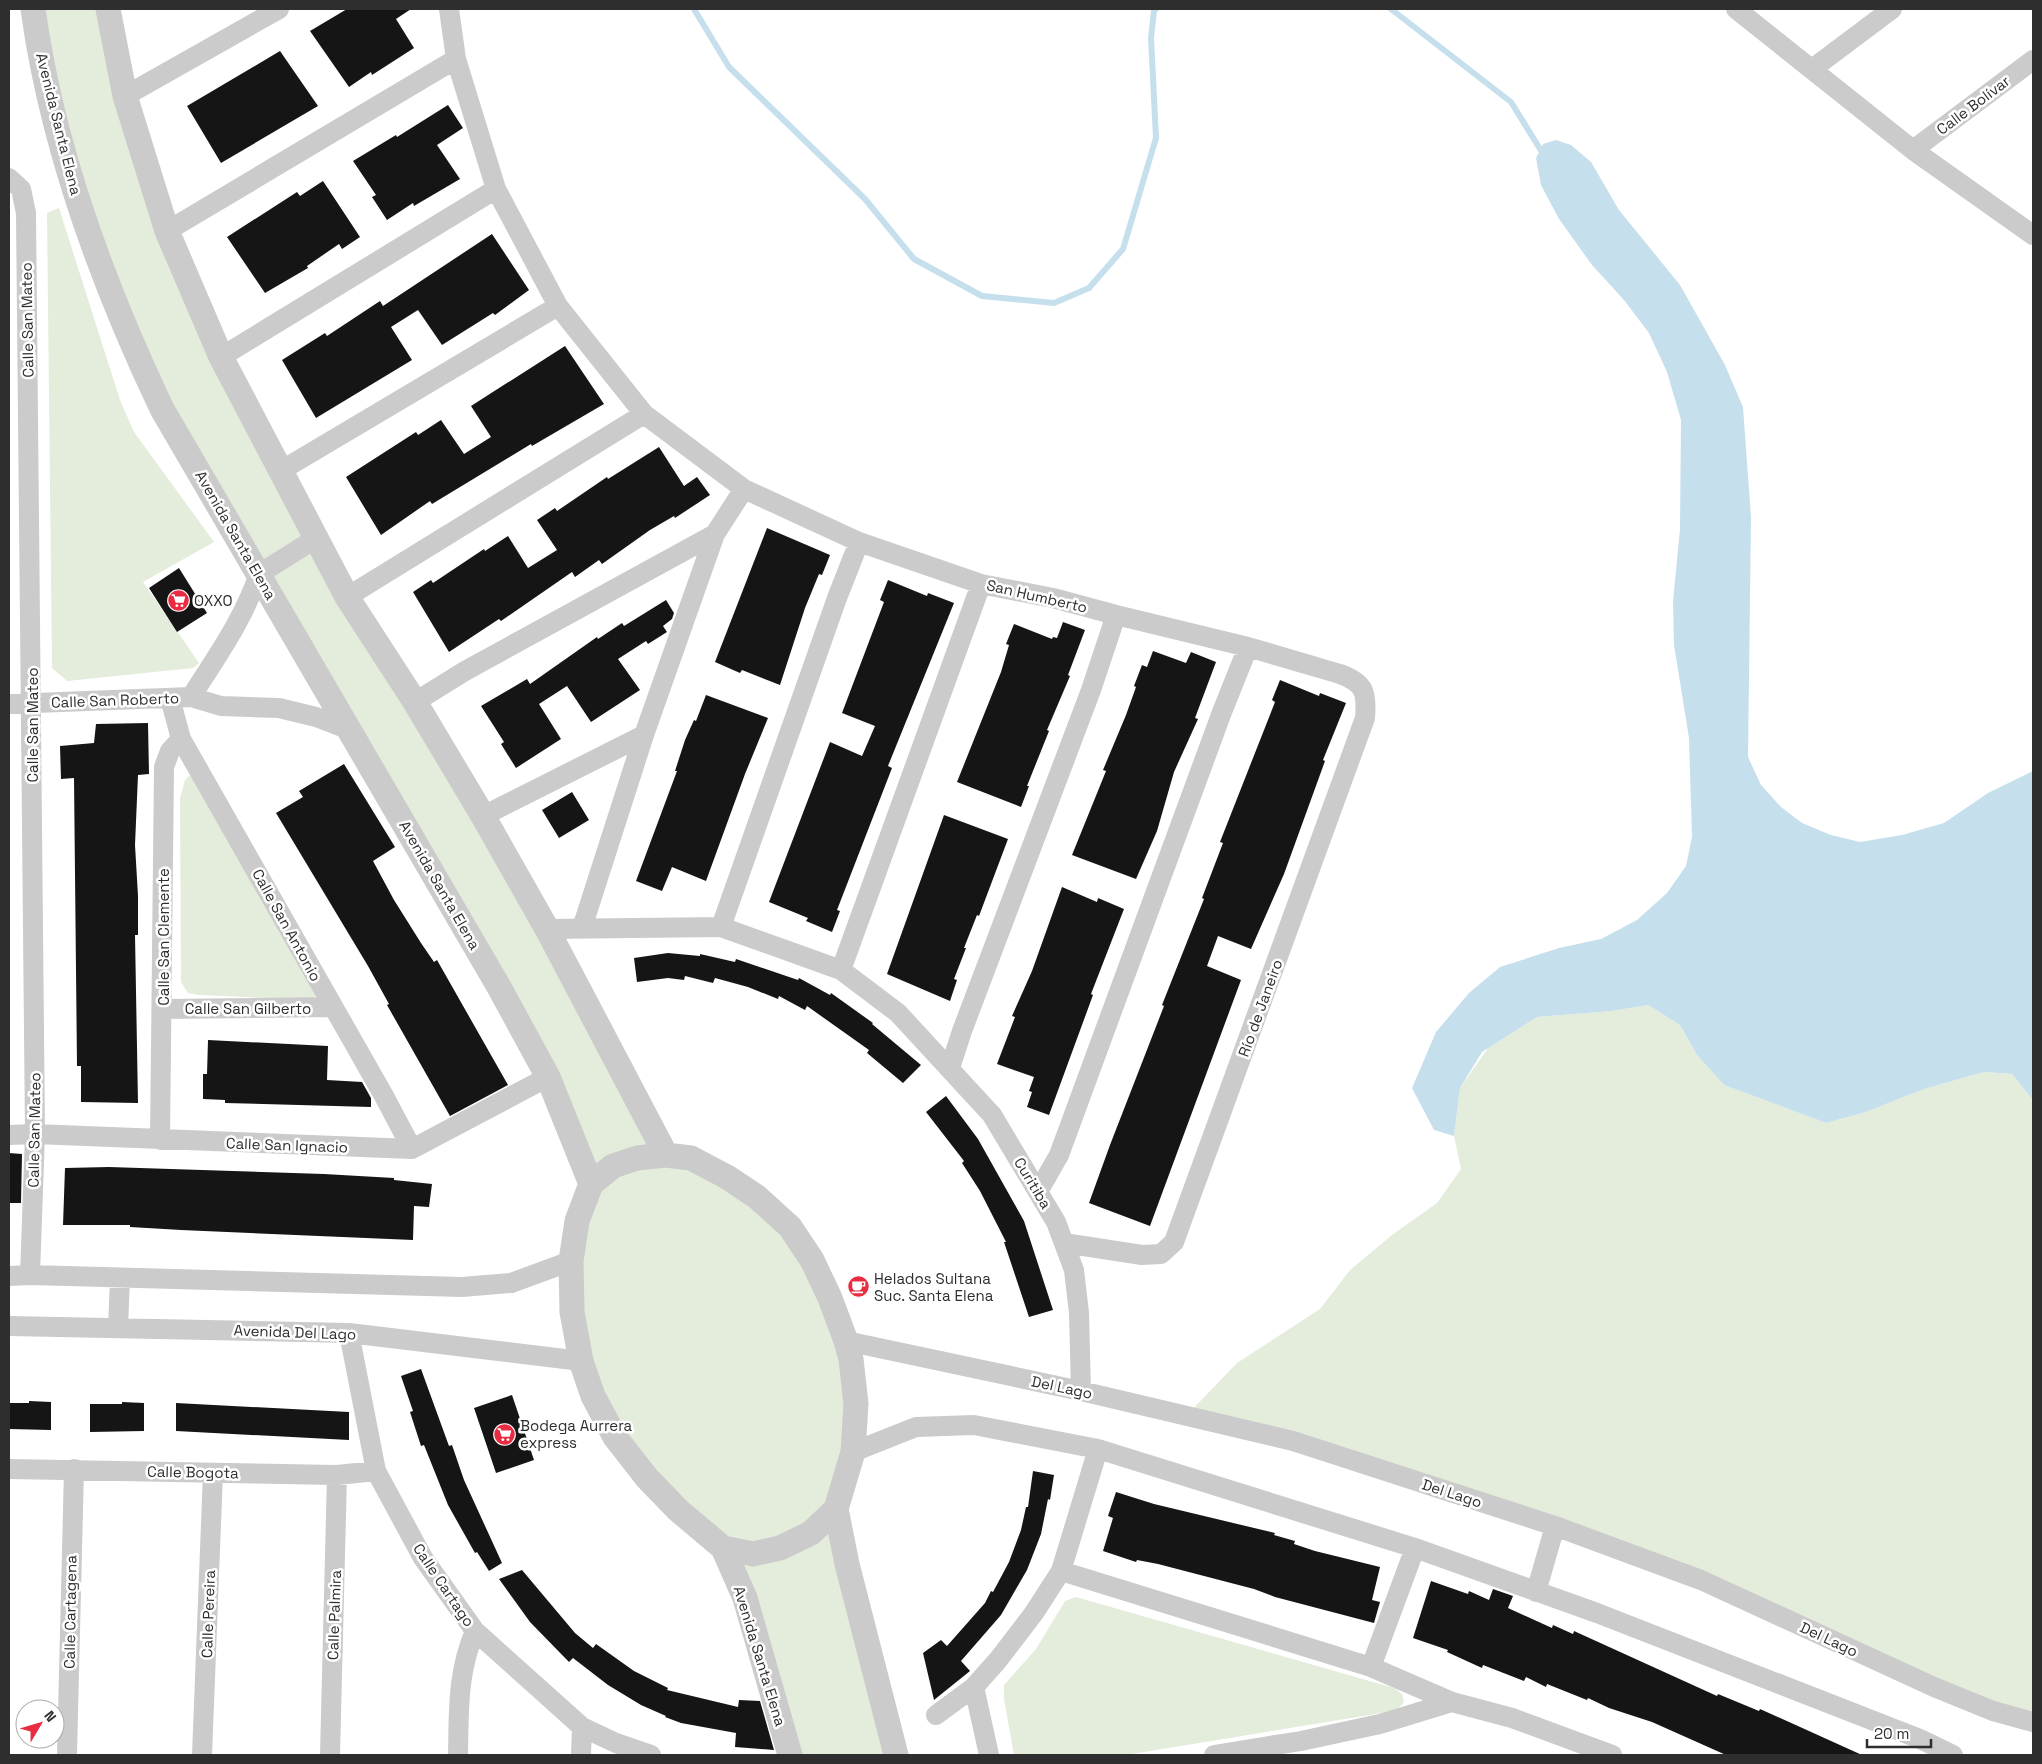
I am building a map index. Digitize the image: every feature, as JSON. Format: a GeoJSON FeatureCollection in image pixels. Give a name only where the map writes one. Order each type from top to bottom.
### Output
{"type":"FeatureCollection","features":[{"type":"Feature","properties":{"kind":"street","name":"Avenida Santa Elena"},"geometry":{"type":"LineString","coordinates":[[33,9],[38,41],[68,173],[126,332],[162,409],[499,987],[548,1077],[591,1184],[577,1221],[571,1262],[572,1312],[581,1361],[593,1396],[615,1437],[647,1478],[678,1510],[723,1548],[745,1598],[790,1755]]}},
{"type":"Feature","properties":{"kind":"street"},"geometry":{"type":"LineString","coordinates":[[108,9],[125,96],[167,231],[221,357],[347,597],[415,702],[483,816],[547,929],[666,1155]]}},
{"type":"Feature","properties":{"kind":"street"},"geometry":{"type":"LineString","coordinates":[[125,96],[279,9]]}},
{"type":"Feature","properties":{"kind":"street","name":"San Humberto"},"geometry":{"type":"LineString","coordinates":[[449,9],[456,60],[496,189],[558,306],[644,414],[744,489],[859,542],[981,584],[1053,598],[1116,616],[1248,647],[1340,674]]}},
{"type":"Feature","properties":{"kind":"street"},"geometry":{"type":"LineString","coordinates":[[1736,9],[1913,150],[2030,229]]}},
{"type":"Feature","properties":{"kind":"street"},"geometry":{"type":"LineString","coordinates":[[1812,69],[1892,9]]}},
{"type":"Feature","properties":{"kind":"street"},"geometry":{"type":"LineString","coordinates":[[167,231],[456,60]]}},
{"type":"Feature","properties":{"kind":"street","name":"Calle Bolívar"},"geometry":{"type":"LineString","coordinates":[[1913,150],[2033,60]]}},
{"type":"Feature","properties":{"kind":"street","name":"Calle San Mateo"},"geometry":{"type":"LineString","coordinates":[[10,179],[21,189],[26,213],[35,1134],[30,1275]]}},
{"type":"Feature","properties":{"kind":"street"},"geometry":{"type":"LineString","coordinates":[[221,357],[496,189]]}},
{"type":"Feature","properties":{"kind":"street"},"geometry":{"type":"LineString","coordinates":[[282,470],[558,306]]}},
{"type":"Feature","properties":{"kind":"street"},"geometry":{"type":"LineString","coordinates":[[347,597],[644,414]]}},
{"type":"Feature","properties":{"kind":"street"},"geometry":{"type":"LineString","coordinates":[[582,928],[644,735],[715,534],[744,489]]}},
{"type":"Feature","properties":{"kind":"street"},"geometry":{"type":"LineString","coordinates":[[415,702],[465,672],[715,534]]}},
{"type":"Feature","properties":{"kind":"street"},"geometry":{"type":"LineString","coordinates":[[259,574],[315,539]]}},
{"type":"Feature","properties":{"kind":"street"},"geometry":{"type":"LineString","coordinates":[[547,929],[722,927],[837,598],[859,542]]}},
{"type":"Feature","properties":{"kind":"street","name":"Calle San Roberto"},"geometry":{"type":"LineString","coordinates":[[191,697],[238,625],[259,574]]}},
{"type":"Feature","properties":{"kind":"street"},"geometry":{"type":"LineString","coordinates":[[842,970],[981,584]]}},
{"type":"Feature","properties":{"kind":"street"},"geometry":{"type":"LineString","coordinates":[[950,1068],[962,1031],[1091,690],[1116,616]]}},
{"type":"Feature","properties":{"kind":"street"},"geometry":{"type":"LineString","coordinates":[[1039,1190],[1059,1155],[1222,712],[1248,647]]}},
{"type":"Feature","properties":{"kind":"street","name":"Río de Janeiro"},"geometry":{"type":"LineString","coordinates":[[1064,1243],[1142,1256],[1161,1254],[1174,1242],[1365,718],[1367,699],[1361,687],[1353,679],[1340,674]]}},
{"type":"Feature","properties":{"kind":"street","name":"Calle San Roberto"},"geometry":{"type":"LineString","coordinates":[[9,704],[191,697],[221,706],[279,708],[316,716],[350,730]]}},
{"type":"Feature","properties":{"kind":"street","name":"Calle San Antonio"},"geometry":{"type":"LineString","coordinates":[[170,698],[181,739],[412,1149]]}},
{"type":"Feature","properties":{"kind":"street"},"geometry":{"type":"LineString","coordinates":[[483,816],[644,735]]}},
{"type":"Feature","properties":{"kind":"street","name":"Calle San Clemente"},"geometry":{"type":"LineString","coordinates":[[160,1140],[163,1008],[164,767],[170,751],[181,739]]}},
{"type":"Feature","properties":{"kind":"street","name":"Curitiba"},"geometry":{"type":"LineString","coordinates":[[722,927],[842,970],[898,1013],[992,1115],[1039,1190],[1056,1222],[1064,1243],[1075,1279],[1079,1313],[1081,1391]]}},
{"type":"Feature","properties":{"kind":"street","name":"Calle San Gilberto"},"geometry":{"type":"LineString","coordinates":[[163,1008],[333,1007]]}},
{"type":"Feature","properties":{"kind":"street","name":"Calle San Ignacio"},"geometry":{"type":"LineString","coordinates":[[9,1135],[35,1134],[412,1149],[548,1077]]}},
{"type":"Feature","properties":{"kind":"street"},"geometry":{"type":"LineString","coordinates":[[591,1184],[613,1166],[637,1158],[666,1155],[691,1158],[727,1177],[757,1197],[790,1227],[812,1260],[830,1298],[851,1359],[856,1404],[853,1452],[836,1509],[847,1564],[896,1755]]}},
{"type":"Feature","properties":{"kind":"street"},"geometry":{"type":"LineString","coordinates":[[9,1276],[30,1275],[462,1287],[511,1284],[571,1262]]}},
{"type":"Feature","properties":{"kind":"street"},"geometry":{"type":"LineString","coordinates":[[118,1328],[120,1278]]}},
{"type":"Feature","properties":{"kind":"street","name":"Avenida Del Lago"},"geometry":{"type":"LineString","coordinates":[[9,1326],[349,1333],[581,1361]]}},
{"type":"Feature","properties":{"kind":"street","name":"Calle Cartago"},"geometry":{"type":"LineString","coordinates":[[349,1333],[376,1470],[423,1558],[475,1631],[582,1727],[616,1743],[651,1755]]}},
{"type":"Feature","properties":{"kind":"street","name":"Del Lago"},"geometry":{"type":"LineString","coordinates":[[846,1340],[1081,1391],[1292,1441],[1555,1526],[1701,1580],[1934,1687],[1993,1711],[2033,1722]]}},
{"type":"Feature","properties":{"kind":"street"},"geometry":{"type":"LineString","coordinates":[[853,1452],[916,1427],[974,1425],[1098,1449],[1415,1548],[1597,1613],[1919,1747],[1953,1755]]}},
{"type":"Feature","properties":{"kind":"street"},"geometry":{"type":"LineString","coordinates":[[936,1715],[974,1687],[1034,1613],[1061,1571],[1098,1449]]}},
{"type":"Feature","properties":{"kind":"street","name":"Calle Bogota"},"geometry":{"type":"LineString","coordinates":[[9,1469],[337,1475],[376,1470]]}},
{"type":"Feature","properties":{"kind":"street","name":"Calle Cartagena"},"geometry":{"type":"LineString","coordinates":[[66,1755],[74,1469]]}},
{"type":"Feature","properties":{"kind":"street","name":"Calle Pereira"},"geometry":{"type":"LineString","coordinates":[[202,1755],[213,1472]]}},
{"type":"Feature","properties":{"kind":"street","name":"Calle Palmira"},"geometry":{"type":"LineString","coordinates":[[330,1755],[337,1475]]}},
{"type":"Feature","properties":{"kind":"street"},"geometry":{"type":"LineString","coordinates":[[723,1548],[753,1554],[780,1548],[811,1533],[836,1509]]}},
{"type":"Feature","properties":{"kind":"street"},"geometry":{"type":"LineString","coordinates":[[1536,1592],[1555,1526]]}},
{"type":"Feature","properties":{"kind":"street"},"geometry":{"type":"LineString","coordinates":[[1371,1667],[1415,1548]]}},
{"type":"Feature","properties":{"kind":"street"},"geometry":{"type":"LineString","coordinates":[[1061,1571],[1371,1667],[1452,1702],[1512,1718],[1612,1755]]}},
{"type":"Feature","properties":{"kind":"street"},"geometry":{"type":"LineString","coordinates":[[458,1755],[460,1679],[466,1653],[475,1631]]}},
{"type":"Feature","properties":{"kind":"street"},"geometry":{"type":"LineString","coordinates":[[974,1687],[990,1755]]}},
{"type":"Feature","properties":{"kind":"street"},"geometry":{"type":"LineString","coordinates":[[1214,1755],[1301,1741],[1380,1724],[1452,1702]]}},
{"type":"Feature","properties":{"kind":"street"},"geometry":{"type":"LineString","coordinates":[[582,1727],[582,1755]]}},
{"type":"Feature","properties":{"kind":"green space"},"geometry":{"type":"Polygon","coordinates":[[[33,9],[108,9],[221,357],[666,1155],[790,1227],[846,1341],[843,1481],[896,1755],[790,1755],[723,1548],[615,1437],[572,1312],[591,1184],[567,1125],[125,332],[33,9]]]}},
{"type":"Feature","properties":{"kind":"green space"},"geometry":{"type":"Polygon","coordinates":[[[59,208],[120,400],[134,432],[214,542],[143,582],[199,663],[193,668],[67,681],[52,668],[47,213],[59,208]]]}},
{"type":"Feature","properties":{"kind":"green space"},"geometry":{"type":"Polygon","coordinates":[[[194,775],[317,987],[315,997],[308,1000],[199,995],[188,993],[181,982],[180,798],[185,780],[189,776],[194,775]]]}},
{"type":"Feature","properties":{"kind":"green space"},"geometry":{"type":"Polygon","coordinates":[[[1648,1005],[1680,1025],[1697,1055],[1724,1085],[1826,1123],[1866,1112],[1924,1089],[1984,1072],[2012,1074],[2033,1100],[2033,1722],[1701,1580],[1186,1416],[1237,1363],[1320,1309],[1350,1270],[1392,1235],[1437,1203],[1461,1169],[1454,1136],[1460,1088],[1488,1048],[1537,1017],[1612,1011],[1648,1005]]]}},
{"type":"Feature","properties":{"kind":"green space"},"geometry":{"type":"Polygon","coordinates":[[[1076,1597],[1394,1688],[1402,1694],[1404,1702],[1394,1711],[1126,1755],[1014,1755],[1004,1699],[1004,1685],[1036,1649],[1065,1601],[1076,1597]]]}},
{"type":"Feature","properties":{"kind":"water"},"geometry":{"type":"Polygon","coordinates":[[[1556,140],[1571,145],[1591,162],[1619,210],[1680,285],[1725,365],[1743,407],[1751,517],[1748,757],[1761,785],[1781,807],[1802,823],[1831,835],[1860,842],[1902,835],[1944,823],[1988,793],[2033,771],[2033,1100],[2012,1074],[1984,1072],[1924,1089],[1866,1112],[1826,1123],[1724,1085],[1697,1055],[1680,1025],[1648,1005],[1612,1011],[1537,1017],[1482,1052],[1460,1088],[1454,1136],[1434,1130],[1412,1088],[1436,1032],[1469,993],[1500,967],[1559,948],[1601,939],[1637,920],[1667,893],[1686,866],[1692,837],[1689,738],[1674,645],[1673,601],[1680,529],[1681,420],[1667,372],[1649,333],[1624,300],[1592,265],[1559,219],[1541,185],[1536,158],[1543,144],[1556,140]]]}},
{"type":"Feature","properties":{"kind":"building"},"geometry":{"type":"Polygon","coordinates":[[[347,9],[411,9],[396,19],[414,48],[372,75],[371,72],[349,87],[310,31],[347,9]]]}},
{"type":"Feature","properties":{"kind":"building"},"geometry":{"type":"Polygon","coordinates":[[[280,51],[318,106],[221,163],[187,106],[280,51]]]}},
{"type":"Feature","properties":{"kind":"building"},"geometry":{"type":"Polygon","coordinates":[[[448,105],[463,128],[437,145],[460,179],[414,206],[413,203],[387,220],[372,197],[376,195],[353,161],[396,135],[397,137],[448,105]]]}},
{"type":"Feature","properties":{"kind":"building"},"geometry":{"type":"Polygon","coordinates":[[[323,181],[360,237],[342,249],[339,244],[307,266],[308,268],[265,293],[227,237],[297,192],[300,196],[323,181]]]}},
{"type":"Feature","properties":{"kind":"building"},"geometry":{"type":"Polygon","coordinates":[[[492,234],[529,290],[495,315],[493,313],[442,345],[418,310],[391,327],[412,360],[316,418],[282,360],[325,333],[327,336],[380,301],[383,306],[492,234]]]}},
{"type":"Feature","properties":{"kind":"building"},"geometry":{"type":"Polygon","coordinates":[[[565,346],[604,404],[532,446],[531,444],[432,504],[430,501],[381,535],[346,477],[416,432],[418,435],[441,420],[464,454],[491,437],[471,406],[565,346]]]}},
{"type":"Feature","properties":{"kind":"building"},"geometry":{"type":"Polygon","coordinates":[[[659,447],[684,486],[697,477],[710,495],[675,518],[674,516],[650,530],[602,564],[599,560],[575,577],[572,572],[501,621],[499,619],[449,652],[413,592],[431,580],[433,583],[484,549],[485,551],[508,536],[528,568],[557,550],[537,520],[555,508],[557,511],[607,477],[608,479],[659,447]]]}},
{"type":"Feature","properties":{"kind":"building"},"geometry":{"type":"Polygon","coordinates":[[[767,528],[830,555],[822,575],[819,574],[805,608],[780,685],[742,670],[740,673],[715,662],[767,528]]]}},
{"type":"Feature","properties":{"kind":"building","name":"OXXO"},"geometry":{"type":"Polygon","coordinates":[[[179,568],[207,613],[177,632],[149,588],[179,568]]]}},
{"type":"Feature","properties":{"kind":"building"},"geometry":{"type":"Polygon","coordinates":[[[888,580],[927,596],[928,593],[954,603],[888,766],[892,768],[837,910],[840,911],[832,932],[806,921],[808,918],[769,902],[830,742],[862,756],[875,726],[842,713],[884,602],[880,600],[888,580]]]}},
{"type":"Feature","properties":{"kind":"building"},"geometry":{"type":"Polygon","coordinates":[[[666,600],[674,613],[672,619],[663,626],[667,632],[648,644],[646,641],[618,659],[640,690],[591,722],[567,686],[539,704],[561,739],[516,768],[501,744],[504,742],[481,706],[527,679],[530,684],[597,637],[598,639],[622,623],[624,626],[666,600]]]}},
{"type":"Feature","properties":{"kind":"building"},"geometry":{"type":"Polygon","coordinates":[[[1063,622],[1085,630],[1068,675],[1070,676],[1047,730],[1049,731],[1027,786],[1029,786],[1021,807],[957,782],[1001,672],[1009,645],[1006,644],[1014,624],[1052,639],[1053,637],[1057,638],[1063,622]]]}},
{"type":"Feature","properties":{"kind":"building"},"geometry":{"type":"Polygon","coordinates":[[[1153,651],[1186,663],[1191,652],[1216,662],[1195,718],[1198,719],[1174,772],[1157,831],[1136,879],[1072,855],[1106,771],[1103,770],[1126,715],[1142,665],[1147,667],[1153,651]]]}},
{"type":"Feature","properties":{"kind":"building"},"geometry":{"type":"Polygon","coordinates":[[[1280,680],[1319,696],[1320,693],[1346,703],[1323,760],[1325,761],[1284,874],[1251,949],[1218,936],[1207,966],[1241,980],[1150,1226],[1089,1203],[1164,1006],[1162,1005],[1204,899],[1202,898],[1223,843],[1220,842],[1275,702],[1272,700],[1280,680]]]}},
{"type":"Feature","properties":{"kind":"building"},"geometry":{"type":"Polygon","coordinates":[[[706,695],[768,718],[745,774],[706,881],[672,867],[662,891],[636,881],[677,771],[675,771],[685,740],[694,720],[696,721],[706,695]]]}},
{"type":"Feature","properties":{"kind":"building"},"geometry":{"type":"Polygon","coordinates":[[[148,723],[149,774],[138,775],[135,845],[138,896],[138,935],[135,935],[138,1103],[81,1102],[81,1066],[77,1066],[74,778],[61,779],[60,746],[94,743],[96,724],[148,723]]]}},
{"type":"Feature","properties":{"kind":"building"},"geometry":{"type":"Polygon","coordinates":[[[344,764],[395,847],[373,861],[394,900],[421,943],[434,962],[437,960],[508,1085],[450,1116],[387,1005],[389,1004],[368,966],[276,813],[303,797],[299,791],[344,764]]]}},
{"type":"Feature","properties":{"kind":"building"},"geometry":{"type":"Polygon","coordinates":[[[572,792],[589,820],[559,838],[542,810],[572,792]]]}},
{"type":"Feature","properties":{"kind":"building"},"geometry":{"type":"Polygon","coordinates":[[[944,815],[1008,839],[979,916],[977,915],[964,948],[966,948],[954,979],[957,980],[950,1001],[887,974],[944,815]]]}},
{"type":"Feature","properties":{"kind":"building"},"geometry":{"type":"Polygon","coordinates":[[[1062,887],[1097,902],[1098,898],[1124,909],[1091,994],[1093,995],[1049,1115],[1027,1107],[1032,1092],[1029,1091],[1034,1077],[997,1064],[1015,1017],[1012,1016],[1032,971],[1062,887]]]}},
{"type":"Feature","properties":{"kind":"building"},"geometry":{"type":"Polygon","coordinates":[[[668,953],[700,956],[700,954],[735,962],[736,959],[798,980],[799,978],[830,995],[831,993],[873,1023],[921,1065],[903,1083],[867,1053],[869,1050],[807,1006],[805,1010],[779,996],[778,999],[748,987],[715,978],[713,983],[685,976],[684,980],[668,978],[637,982],[634,958],[668,953]]]}},
{"type":"Feature","properties":{"kind":"building"},"geometry":{"type":"Polygon","coordinates":[[[208,1040],[328,1046],[327,1080],[362,1082],[371,1098],[371,1107],[225,1103],[225,1100],[203,1099],[203,1074],[207,1074],[208,1040]]]}},
{"type":"Feature","properties":{"kind":"building"},"geometry":{"type":"Polygon","coordinates":[[[946,1096],[978,1139],[1024,1221],[1053,1310],[1029,1317],[1004,1242],[1006,1242],[980,1191],[962,1163],[964,1161],[926,1112],[946,1096]]]}},
{"type":"Feature","properties":{"kind":"building"},"geometry":{"type":"Polygon","coordinates":[[[9,1153],[22,1154],[21,1203],[9,1203],[9,1153]]]}},
{"type":"Feature","properties":{"kind":"building"},"geometry":{"type":"Polygon","coordinates":[[[109,1167],[324,1174],[394,1178],[394,1180],[432,1184],[429,1207],[414,1206],[413,1240],[181,1230],[130,1227],[130,1225],[63,1225],[65,1168],[109,1167]]]}},
{"type":"Feature","properties":{"kind":"building"},"geometry":{"type":"Polygon","coordinates":[[[421,1369],[449,1446],[452,1445],[464,1480],[502,1563],[489,1571],[477,1552],[475,1553],[448,1505],[424,1445],[421,1446],[410,1412],[413,1411],[401,1376],[421,1369]]]}},
{"type":"Feature","properties":{"kind":"building","name":"Bodega Aurrera express"},"geometry":{"type":"Polygon","coordinates":[[[512,1395],[534,1460],[496,1473],[474,1408],[512,1395]]]}},
{"type":"Feature","properties":{"kind":"building"},"geometry":{"type":"Polygon","coordinates":[[[29,1401],[51,1402],[51,1430],[9,1429],[9,1403],[29,1403],[29,1401]]]}},
{"type":"Feature","properties":{"kind":"building"},"geometry":{"type":"Polygon","coordinates":[[[122,1402],[144,1403],[144,1431],[90,1432],[90,1404],[122,1404],[122,1402]]]}},
{"type":"Feature","properties":{"kind":"building"},"geometry":{"type":"Polygon","coordinates":[[[176,1403],[349,1412],[349,1440],[176,1431],[176,1403]]]}},
{"type":"Feature","properties":{"kind":"building"},"geometry":{"type":"Polygon","coordinates":[[[1033,1471],[1054,1475],[1041,1534],[1027,1570],[1001,1615],[961,1661],[970,1671],[934,1700],[923,1653],[941,1640],[947,1646],[985,1603],[991,1591],[993,1592],[1009,1562],[1021,1530],[1026,1507],[1028,1507],[1033,1471]]]}},
{"type":"Feature","properties":{"kind":"building"},"geometry":{"type":"Polygon","coordinates":[[[1116,1492],[1154,1504],[1275,1533],[1274,1535],[1295,1541],[1294,1544],[1315,1551],[1380,1567],[1372,1600],[1380,1602],[1374,1623],[1158,1564],[1137,1560],[1136,1562],[1103,1551],[1113,1518],[1108,1516],[1116,1492]]]}},
{"type":"Feature","properties":{"kind":"building"},"geometry":{"type":"Polygon","coordinates":[[[522,1570],[575,1633],[593,1648],[596,1644],[634,1671],[668,1688],[667,1690],[738,1707],[739,1700],[760,1701],[774,1750],[735,1747],[736,1733],[681,1723],[665,1717],[608,1685],[573,1658],[569,1662],[530,1622],[499,1579],[522,1570]]]}},
{"type":"Feature","properties":{"kind":"building"},"geometry":{"type":"Polygon","coordinates":[[[1431,1581],[1468,1594],[1469,1591],[1489,1600],[1493,1589],[1513,1596],[1508,1608],[1552,1628],[1553,1625],[1573,1634],[1574,1631],[1717,1696],[1718,1694],[1759,1711],[1760,1709],[1862,1755],[1726,1755],[1652,1722],[1609,1708],[1588,1698],[1587,1700],[1547,1684],[1546,1687],[1526,1677],[1524,1681],[1483,1665],[1482,1668],[1447,1652],[1448,1650],[1413,1638],[1431,1581]]]}},
{"type":"Feature","properties":{"kind":"waterway"},"geometry":{"type":"LineString","coordinates":[[694,9],[729,67],[865,199],[914,259],[982,296],[1054,303],[1089,288],[1123,249],[1156,138],[1151,38],[1154,11],[1156,9]]}},
{"type":"Feature","properties":{"kind":"waterway"},"geometry":{"type":"LineString","coordinates":[[1391,9],[1511,102],[1545,157]]}},
{"type":"Feature","properties":{"kind":"place","name":"OXXO"},"geometry":{"type":"Point","coordinates":[178,600]}},
{"type":"Feature","properties":{"kind":"place","name":"Helados Sultana Suc. Santa Elena"},"geometry":{"type":"Point","coordinates":[858,1287]}},
{"type":"Feature","properties":{"kind":"place","name":"Bodega Aurrera express"},"geometry":{"type":"Point","coordinates":[504,1434]}}]}
